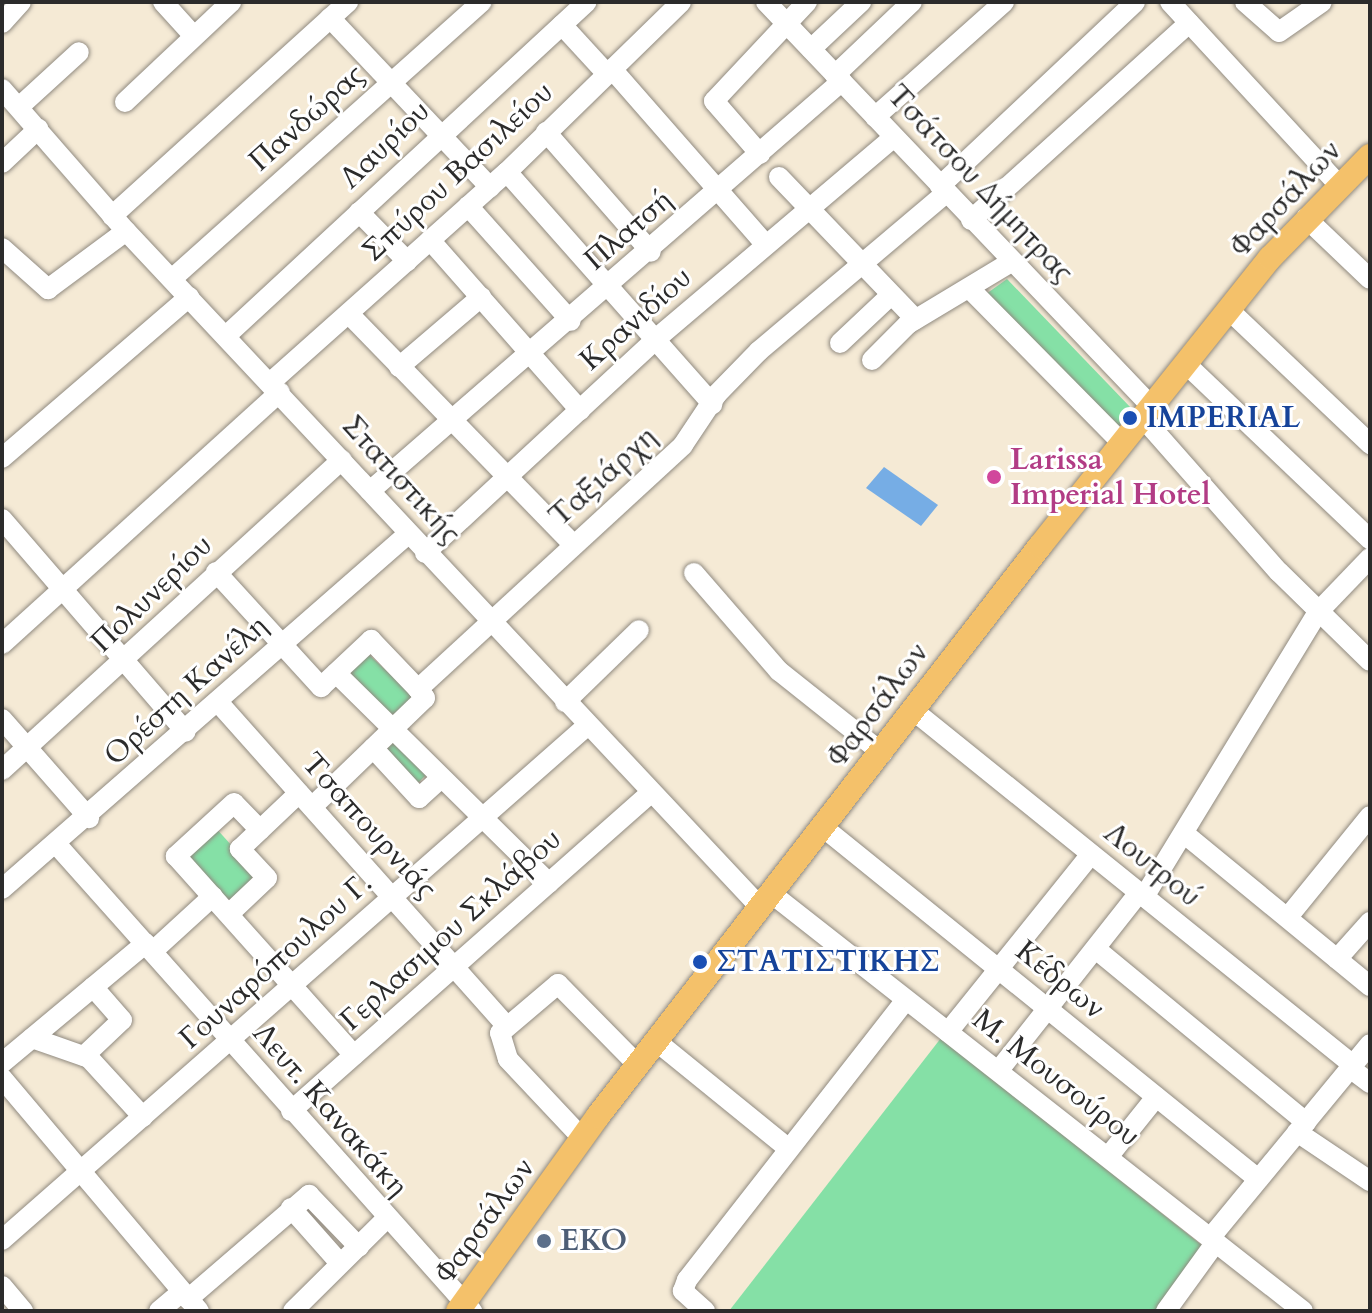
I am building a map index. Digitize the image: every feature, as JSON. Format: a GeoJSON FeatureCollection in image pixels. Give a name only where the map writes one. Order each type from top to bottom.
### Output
{"type":"FeatureCollection","features":[{"type":"Feature","properties":{"kind":"main road","name":"Φαρσάλων"},"geometry":{"type":"LineString","coordinates":[[465,1309],[583,1139],[656,1041],[1122,443],[1306,218],[1370,156]]}},
{"type":"Feature","properties":{"kind":"street"},"geometry":{"type":"LineString","coordinates":[[2,23],[21,2]]}},
{"type":"Feature","properties":{"kind":"street"},"geometry":{"type":"LineString","coordinates":[[163,2],[192,34]]}},
{"type":"Feature","properties":{"kind":"street"},"geometry":{"type":"LineString","coordinates":[[125,102],[186,50],[192,34],[231,2]]}},
{"type":"Feature","properties":{"kind":"street"},"geometry":{"type":"LineString","coordinates":[[2,248],[48,289],[348,2]]}},
{"type":"Feature","properties":{"kind":"street","name":"Πανδώρας"},"geometry":{"type":"LineString","coordinates":[[173,278],[482,2]]}},
{"type":"Feature","properties":{"kind":"street","name":"Λαυρίου"},"geometry":{"type":"LineString","coordinates":[[227,335],[440,134],[587,2]]}},
{"type":"Feature","properties":{"kind":"street","name":"Σπύρου Βασιλείου"},"geometry":{"type":"LineString","coordinates":[[2,644],[276,387],[349,314],[507,172],[681,2]]}},
{"type":"Feature","properties":{"kind":"street","name":"Τσάτσου Δήμητρας"},"geometry":{"type":"LineString","coordinates":[[766,2],[1148,412],[1318,612],[1370,661]]}},
{"type":"Feature","properties":{"kind":"street"},"geometry":{"type":"LineString","coordinates":[[760,154],[713,105],[807,2]]}},
{"type":"Feature","properties":{"kind":"street"},"geometry":{"type":"LineString","coordinates":[[811,49],[861,2]]}},
{"type":"Feature","properties":{"kind":"street","name":"Πλατσή"},"geometry":{"type":"LineString","coordinates":[[370,491],[449,418],[571,321],[719,191],[839,78],[912,2]]}},
{"type":"Feature","properties":{"kind":"street"},"geometry":{"type":"LineString","coordinates":[[875,117],[1004,2]]}},
{"type":"Feature","properties":{"kind":"street","name":"Ταξιάρχη"},"geometry":{"type":"LineString","coordinates":[[229,914],[267,878],[240,849],[260,830],[306,800],[373,748],[425,698],[418,689],[683,445],[712,404],[860,262],[943,190],[1135,2]]}},
{"type":"Feature","properties":{"kind":"street"},"geometry":{"type":"LineString","coordinates":[[1170,2],[1339,185]]}},
{"type":"Feature","properties":{"kind":"street"},"geometry":{"type":"LineString","coordinates":[[1245,2],[1279,32],[1322,2]]}},
{"type":"Feature","properties":{"kind":"street"},"geometry":{"type":"LineString","coordinates":[[330,18],[490,187]]}},
{"type":"Feature","properties":{"kind":"street"},"geometry":{"type":"LineString","coordinates":[[971,220],[1189,23]]}},
{"type":"Feature","properties":{"kind":"street"},"geometry":{"type":"LineString","coordinates":[[562,25],[610,72],[765,244]]}},
{"type":"Feature","properties":{"kind":"street"},"geometry":{"type":"LineString","coordinates":[[19,107],[79,52]]}},
{"type":"Feature","properties":{"kind":"street","name":"Στατιστικής"},"geometry":{"type":"LineString","coordinates":[[2,89],[119,223],[276,387],[425,553],[565,702],[651,793],[766,900]]}},
{"type":"Feature","properties":{"kind":"street"},"geometry":{"type":"LineString","coordinates":[[2,163],[38,129]]}},
{"type":"Feature","properties":{"kind":"street"},"geometry":{"type":"LineString","coordinates":[[546,132],[651,252]]}},
{"type":"Feature","properties":{"kind":"street","name":"Κρανιδίου"},"geometry":{"type":"LineString","coordinates":[[425,553],[657,338],[894,137]]}},
{"type":"Feature","properties":{"kind":"street"},"geometry":{"type":"LineString","coordinates":[[507,172],[611,285],[712,404]]}},
{"type":"Feature","properties":{"kind":"street"},"geometry":{"type":"LineString","coordinates":[[779,177],[808,211],[915,319]]}},
{"type":"Feature","properties":{"kind":"street"},"geometry":{"type":"LineString","coordinates":[[468,206],[571,321]]}},
{"type":"Feature","properties":{"kind":"street"},"geometry":{"type":"LineString","coordinates":[[359,212],[407,261]]}},
{"type":"Feature","properties":{"kind":"street"},"geometry":{"type":"LineString","coordinates":[[1306,218],[1370,279]]}},
{"type":"Feature","properties":{"kind":"street"},"geometry":{"type":"LineString","coordinates":[[430,240],[580,410]]}},
{"type":"Feature","properties":{"kind":"street"},"geometry":{"type":"LineString","coordinates":[[872,360],[915,319],[1011,262]]}},
{"type":"Feature","properties":{"kind":"street"},"geometry":{"type":"LineString","coordinates":[[970,289],[1122,443]]}},
{"type":"Feature","properties":{"kind":"street"},"geometry":{"type":"LineString","coordinates":[[840,343],[891,295]]}},
{"type":"Feature","properties":{"kind":"street"},"geometry":{"type":"LineString","coordinates":[[2,458],[189,297]]}},
{"type":"Feature","properties":{"kind":"street"},"geometry":{"type":"LineString","coordinates":[[399,367],[481,297]]}},
{"type":"Feature","properties":{"kind":"street"},"geometry":{"type":"LineString","coordinates":[[1229,310],[1368,438]]}},
{"type":"Feature","properties":{"kind":"street"},"geometry":{"type":"LineString","coordinates":[[349,314],[573,544]]}},
{"type":"Feature","properties":{"kind":"street"},"geometry":{"type":"LineString","coordinates":[[1186,364],[1370,539]]}},
{"type":"Feature","properties":{"kind":"street","name":"Πολυνερίου"},"geometry":{"type":"LineString","coordinates":[[2,770],[342,460]]}},
{"type":"Feature","properties":{"kind":"street"},"geometry":{"type":"LineString","coordinates":[[6,531],[186,732]]}},
{"type":"Feature","properties":{"kind":"street","name":"Ορέστη Κανέλη"},"geometry":{"type":"LineString","coordinates":[[2,889],[58,846],[408,534]]}},
{"type":"Feature","properties":{"kind":"street"},"geometry":{"type":"LineString","coordinates":[[999,1070],[1142,895],[1186,835],[1318,612],[1370,558]]}},
{"type":"Feature","properties":{"kind":"street"},"geometry":{"type":"LineString","coordinates":[[216,572],[321,687],[371,640],[418,689]]}},
{"type":"Feature","properties":{"kind":"street"},"geometry":{"type":"LineString","coordinates":[[694,573],[779,671],[882,753]]}},
{"type":"Feature","properties":{"kind":"street"},"geometry":{"type":"LineString","coordinates":[[565,702],[639,630]]}},
{"type":"Feature","properties":{"kind":"street"},"geometry":{"type":"LineString","coordinates":[[336,673],[549,883]]}},
{"type":"Feature","properties":{"kind":"street","name":"Τσαπουρνιάς"},"geometry":{"type":"LineString","coordinates":[[218,702],[506,1025]]}},
{"type":"Feature","properties":{"kind":"street","name":"Λουτρού"},"geometry":{"type":"LineString","coordinates":[[914,711],[1370,1083]]}},
{"type":"Feature","properties":{"kind":"street"},"geometry":{"type":"LineString","coordinates":[[2,719],[89,818]]}},
{"type":"Feature","properties":{"kind":"street","name":"Γουναρόπουλου Γ."},"geometry":{"type":"LineString","coordinates":[[2,1240],[231,1043],[588,725]]}},
{"type":"Feature","properties":{"kind":"street"},"geometry":{"type":"LineString","coordinates":[[373,748],[419,798],[441,778]]}},
{"type":"Feature","properties":{"kind":"street","name":"Γερλασιμου Σκλάβου"},"geometry":{"type":"LineString","coordinates":[[291,1111],[651,793]]}},
{"type":"Feature","properties":{"kind":"street"},"geometry":{"type":"LineString","coordinates":[[260,830],[234,803],[176,856],[354,1055]]}},
{"type":"Feature","properties":{"kind":"street"},"geometry":{"type":"LineString","coordinates":[[1288,917],[1370,816]]}},
{"type":"Feature","properties":{"kind":"street","name":"Κέδρων"},"geometry":{"type":"LineString","coordinates":[[824,828],[1258,1179]]}},
{"type":"Feature","properties":{"kind":"street"},"geometry":{"type":"LineString","coordinates":[[1186,835],[1370,986]]}},
{"type":"Feature","properties":{"kind":"street","name":"Λευτ. Κανακάκη"},"geometry":{"type":"LineString","coordinates":[[58,846],[150,947],[465,1309]]}},
{"type":"Feature","properties":{"kind":"street"},"geometry":{"type":"LineString","coordinates":[[948,1032],[1091,854]]}},
{"type":"Feature","properties":{"kind":"street"},"geometry":{"type":"LineString","coordinates":[[2,1063],[93,987],[150,947],[213,896]]}},
{"type":"Feature","properties":{"kind":"street","name":"Μ. Μουσούρου"},"geometry":{"type":"LineString","coordinates":[[766,900],[999,1070],[1303,1311]]}},
{"type":"Feature","properties":{"kind":"street"},"geometry":{"type":"LineString","coordinates":[[1337,959],[1370,922]]}},
{"type":"Feature","properties":{"kind":"street"},"geometry":{"type":"LineString","coordinates":[[1097,950],[1302,1127],[1370,1181]]}},
{"type":"Feature","properties":{"kind":"street"},"geometry":{"type":"LineString","coordinates":[[583,1139],[508,1059],[500,1045],[506,1025],[558,984],[638,1065]]}},
{"type":"Feature","properties":{"kind":"street"},"geometry":{"type":"LineString","coordinates":[[84,1056],[122,1020],[93,987]]}},
{"type":"Feature","properties":{"kind":"street"},"geometry":{"type":"LineString","coordinates":[[703,1310],[683,1291],[785,1146],[905,1001]]}},
{"type":"Feature","properties":{"kind":"street"},"geometry":{"type":"LineString","coordinates":[[32,1038],[84,1056],[143,1117]]}},
{"type":"Feature","properties":{"kind":"street"},"geometry":{"type":"LineString","coordinates":[[656,1041],[785,1146]]}},
{"type":"Feature","properties":{"kind":"street"},"geometry":{"type":"LineString","coordinates":[[1166,1311],[1213,1239],[1258,1179],[1370,1044]]}},
{"type":"Feature","properties":{"kind":"street"},"geometry":{"type":"LineString","coordinates":[[2,1078],[190,1301]]}},
{"type":"Feature","properties":{"kind":"street"},"geometry":{"type":"LineString","coordinates":[[1108,1157],[1156,1097]]}},
{"type":"Feature","properties":{"kind":"street"},"geometry":{"type":"LineString","coordinates":[[159,1311],[190,1301],[291,1208],[315,1197],[359,1247]]}},
{"type":"Feature","properties":{"kind":"street"},"geometry":{"type":"LineString","coordinates":[[291,1208],[339,1262]]}},
{"type":"Feature","properties":{"kind":"street"},"geometry":{"type":"LineString","coordinates":[[293,1311],[339,1262],[359,1247],[385,1220]]}},
{"type":"Feature","properties":{"kind":"street"},"geometry":{"type":"LineString","coordinates":[[2,1286],[23,1311]]}},
{"type":"Feature","properties":{"kind":"green space"},"geometry":{"type":"Polygon","coordinates":[[[1007,279],[1133,410],[1116,429],[986,294],[1007,279]]]}},
{"type":"Feature","properties":{"kind":"green space"},"geometry":{"type":"Polygon","coordinates":[[[367,653],[413,695],[394,719],[347,672],[367,653]]]}},
{"type":"Feature","properties":{"kind":"green space"},"geometry":{"type":"Polygon","coordinates":[[[391,738],[427,774],[418,783],[383,746],[391,738]]]}},
{"type":"Feature","properties":{"kind":"green space"},"geometry":{"type":"Polygon","coordinates":[[[214,826],[260,877],[230,906],[183,853],[214,826]]]}},
{"type":"Feature","properties":{"kind":"green space"},"geometry":{"type":"Polygon","coordinates":[[[941,1038],[1214,1255],[1171,1311],[729,1311],[941,1038]]]}},
{"type":"Feature","properties":{"kind":"water"},"geometry":{"type":"Polygon","coordinates":[[[884,467],[938,505],[921,526],[866,488],[884,467]]]}},
{"type":"Feature","properties":{"kind":"place","name":"IMPERIAL"},"geometry":{"type":"Point","coordinates":[1130,418]}},
{"type":"Feature","properties":{"kind":"place","name":"Larissa Imperial Hotel"},"geometry":{"type":"Point","coordinates":[994,477]}},
{"type":"Feature","properties":{"kind":"place","name":"ΣΤΑΤΙΣΤΙΚΗΣ"},"geometry":{"type":"Point","coordinates":[700,962]}},
{"type":"Feature","properties":{"kind":"place","name":"EKO"},"geometry":{"type":"Point","coordinates":[544,1241]}}]}
